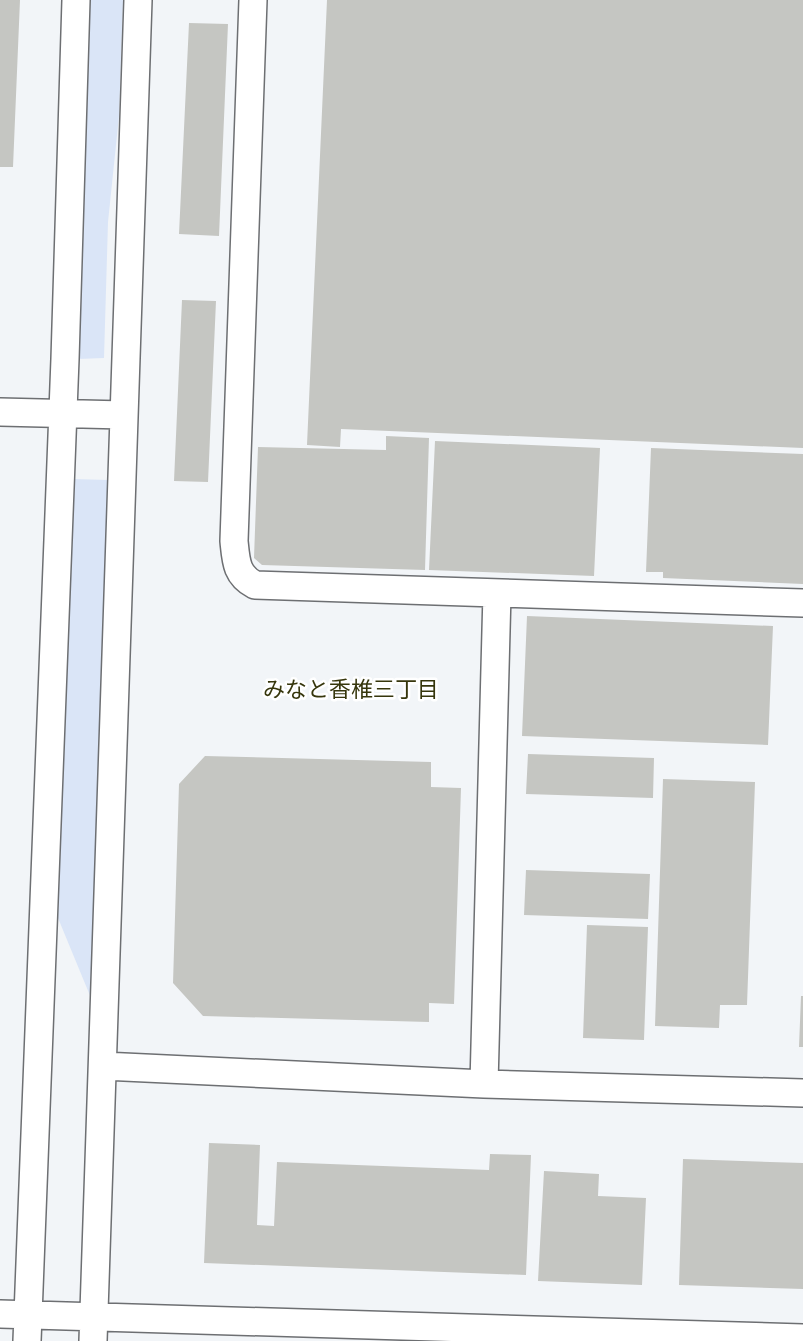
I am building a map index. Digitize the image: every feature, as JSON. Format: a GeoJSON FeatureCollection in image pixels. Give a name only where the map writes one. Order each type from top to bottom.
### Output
{"type":"FeatureCollection","features":[{"type":"Feature","properties":{"kind":"street"},"geometry":{"type":"LineString","coordinates":[[27,1328],[76,0]]}},
{"type":"Feature","properties":{"kind":"street"},"geometry":{"type":"LineString","coordinates":[[93,1329],[138,0]]}},
{"type":"Feature","properties":{"kind":"street"},"geometry":{"type":"LineString","coordinates":[[253,0],[234,541],[236,563],[244,579],[255,585],[803,603]]}},
{"type":"Feature","properties":{"kind":"street"},"geometry":{"type":"LineString","coordinates":[[0,412],[124,415]]}},
{"type":"Feature","properties":{"kind":"street"},"geometry":{"type":"LineString","coordinates":[[484,1084],[497,593]]}},
{"type":"Feature","properties":{"kind":"street"},"geometry":{"type":"LineString","coordinates":[[103,1066],[484,1084],[803,1093]]}},
{"type":"Feature","properties":{"kind":"street"},"geometry":{"type":"LineString","coordinates":[[0,1314],[27,1328],[803,1338]]}},
{"type":"Feature","properties":{"kind":"shaded area"},"geometry":{"type":"Polygon","coordinates":[[[90,0],[123,0],[119,116],[108,222],[104,358],[78,359],[90,0]]]}},
{"type":"Feature","properties":{"kind":"shaded area"},"geometry":{"type":"Polygon","coordinates":[[[73,479],[108,480],[91,998],[58,918],[73,479]]]}},
{"type":"Feature","properties":{"kind":"building"},"geometry":{"type":"Polygon","coordinates":[[[0,0],[20,0],[13,167],[0,167],[0,0]]]}},
{"type":"Feature","properties":{"kind":"building"},"geometry":{"type":"Polygon","coordinates":[[[327,0],[803,0],[803,448],[341,429],[340,447],[307,445],[327,0]]]}},
{"type":"Feature","properties":{"kind":"building"},"geometry":{"type":"Polygon","coordinates":[[[189,23],[228,24],[219,236],[179,234],[189,23]]]}},
{"type":"Feature","properties":{"kind":"building"},"geometry":{"type":"Polygon","coordinates":[[[182,300],[216,301],[208,482],[174,481],[182,300]]]}},
{"type":"Feature","properties":{"kind":"building"},"geometry":{"type":"Polygon","coordinates":[[[386,436],[429,438],[425,570],[262,565],[254,558],[258,447],[386,450],[386,436]]]}},
{"type":"Feature","properties":{"kind":"building"},"geometry":{"type":"Polygon","coordinates":[[[435,441],[600,448],[594,576],[429,570],[435,441]]]}},
{"type":"Feature","properties":{"kind":"building"},"geometry":{"type":"Polygon","coordinates":[[[651,448],[803,454],[803,584],[663,578],[663,572],[646,572],[651,448]]]}},
{"type":"Feature","properties":{"kind":"building"},"geometry":{"type":"Polygon","coordinates":[[[527,616],[773,626],[768,745],[522,736],[527,616]]]}},
{"type":"Feature","properties":{"kind":"building"},"geometry":{"type":"Polygon","coordinates":[[[528,754],[654,758],[653,798],[526,794],[528,754]]]}},
{"type":"Feature","properties":{"kind":"building"},"geometry":{"type":"Polygon","coordinates":[[[205,756],[431,762],[431,787],[461,788],[454,1004],[429,1003],[429,1022],[203,1016],[173,983],[179,784],[205,756]]]}},
{"type":"Feature","properties":{"kind":"building"},"geometry":{"type":"Polygon","coordinates":[[[663,779],[755,782],[747,1005],[720,1005],[719,1028],[655,1026],[663,779]]]}},
{"type":"Feature","properties":{"kind":"building"},"geometry":{"type":"Polygon","coordinates":[[[526,870],[650,874],[648,919],[524,915],[526,870]]]}},
{"type":"Feature","properties":{"kind":"building"},"geometry":{"type":"Polygon","coordinates":[[[587,925],[648,927],[644,1040],[583,1038],[587,925]]]}},
{"type":"Feature","properties":{"kind":"building"},"geometry":{"type":"Polygon","coordinates":[[[801,996],[803,996],[803,1047],[799,1047],[801,996]]]}},
{"type":"Feature","properties":{"kind":"building"},"geometry":{"type":"Polygon","coordinates":[[[209,1143],[260,1145],[257,1225],[274,1226],[277,1162],[489,1170],[490,1154],[531,1155],[526,1275],[204,1263],[209,1143]]]}},
{"type":"Feature","properties":{"kind":"building"},"geometry":{"type":"Polygon","coordinates":[[[683,1159],[803,1163],[803,1289],[679,1285],[683,1159]]]}},
{"type":"Feature","properties":{"kind":"building"},"geometry":{"type":"Polygon","coordinates":[[[544,1171],[599,1174],[598,1196],[646,1198],[642,1285],[538,1281],[544,1171]]]}},
{"type":"Feature","properties":{"kind":"district","name":"みなと香椎三丁目"},"geometry":{"type":"Point","coordinates":[351,690]}}]}
